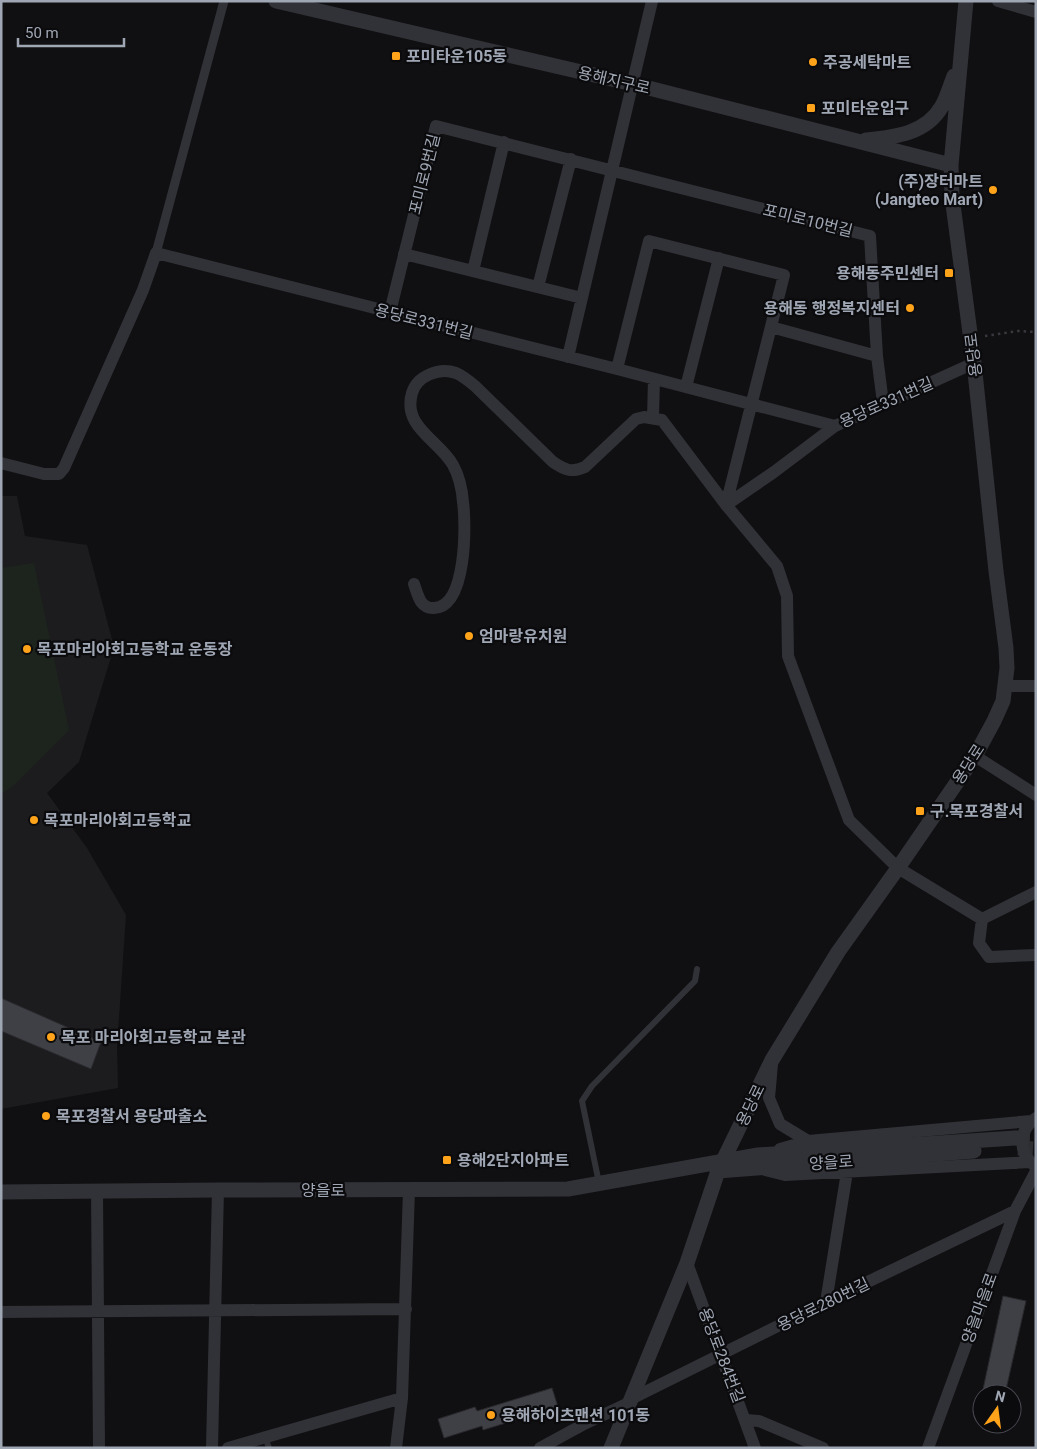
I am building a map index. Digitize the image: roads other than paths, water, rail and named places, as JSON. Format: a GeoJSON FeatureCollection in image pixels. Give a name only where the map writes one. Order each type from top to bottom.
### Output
{"type":"FeatureCollection","features":[{"type":"Feature","properties":{"kind":"street"},"geometry":{"type":"LineString","coordinates":[[1,464],[44,474],[59,474],[64,468],[143,290],[156,254],[224,1]]}},
{"type":"Feature","properties":{"kind":"street","name":"용해지구로"},"geometry":{"type":"LineString","coordinates":[[276,1],[633,84],[951,165]]}},
{"type":"Feature","properties":{"kind":"street"},"geometry":{"type":"LineString","coordinates":[[568,357],[652,1]]}},
{"type":"Feature","properties":{"kind":"street","name":"용당로"},"geometry":{"type":"LineString","coordinates":[[610,1448],[687,1263],[721,1165],[772,1060],[838,952],[975,756],[1003,701],[1006,648],[974,363],[952,197],[951,165],[966,1]]}},
{"type":"Feature","properties":{"kind":"street"},"geometry":{"type":"LineString","coordinates":[[998,1],[1036,12]]}},
{"type":"Feature","properties":{"kind":"street"},"geometry":{"type":"LineString","coordinates":[[857,141],[893,137],[916,130],[927,124],[943,105],[961,59]]}},
{"type":"Feature","properties":{"kind":"street","name":"포미로9번길"},"geometry":{"type":"LineString","coordinates":[[390,312],[436,126],[613,170]]}},
{"type":"Feature","properties":{"kind":"street"},"geometry":{"type":"LineString","coordinates":[[473,271],[504,142]]}},
{"type":"Feature","properties":{"kind":"street"},"geometry":{"type":"LineString","coordinates":[[538,287],[571,159]]}},
{"type":"Feature","properties":{"kind":"street","name":"포미로10번길"},"geometry":{"type":"LineString","coordinates":[[613,170],[870,236],[877,356],[883,403]]}},
{"type":"Feature","properties":{"kind":"street"},"geometry":{"type":"LineString","coordinates":[[617,369],[649,240],[784,275],[726,504]]}},
{"type":"Feature","properties":{"kind":"street","name":"용당로331번길"},"geometry":{"type":"LineString","coordinates":[[156,254],[617,369],[835,426],[974,363]]}},
{"type":"Feature","properties":{"kind":"street"},"geometry":{"type":"LineString","coordinates":[[404,254],[582,298]]}},
{"type":"Feature","properties":{"kind":"street"},"geometry":{"type":"LineString","coordinates":[[686,387],[719,258]]}},
{"type":"Feature","properties":{"kind":"street"},"geometry":{"type":"LineString","coordinates":[[771,327],[877,356]]}},
{"type":"Feature","properties":{"kind":"street"},"geometry":{"type":"LineString","coordinates":[[414,584],[420,602],[426,606],[435,608],[447,603],[456,589],[460,573],[464,534],[463,500],[457,474],[448,458],[419,428],[410,411],[414,388],[422,378],[429,374],[448,372],[462,377],[475,386],[553,462],[566,470],[575,471],[585,467],[636,420],[644,417],[662,420],[726,504],[777,566],[787,596],[788,656],[849,820],[898,868],[982,919]]}},
{"type":"Feature","properties":{"kind":"street"},"geometry":{"type":"LineString","coordinates":[[653,418],[654,379]]}},
{"type":"Feature","properties":{"kind":"street"},"geometry":{"type":"LineString","coordinates":[[726,504],[774,472],[835,426]]}},
{"type":"Feature","properties":{"kind":"street"},"geometry":{"type":"LineString","coordinates":[[1005,686],[1036,686]]}},
{"type":"Feature","properties":{"kind":"street"},"geometry":{"type":"LineString","coordinates":[[975,756],[1036,795]]}},
{"type":"Feature","properties":{"kind":"street"},"geometry":{"type":"LineString","coordinates":[[982,919],[1036,892]]}},
{"type":"Feature","properties":{"kind":"street"},"geometry":{"type":"LineString","coordinates":[[982,919],[979,944],[989,957],[1036,955]]}},
{"type":"Feature","properties":{"kind":"street"},"geometry":{"type":"LineString","coordinates":[[772,1060],[770,1098],[780,1124],[808,1141]]}},
{"type":"Feature","properties":{"kind":"street"},"geometry":{"type":"LineString","coordinates":[[756,1161],[808,1141],[1034,1120]]}},
{"type":"Feature","properties":{"kind":"street"},"geometry":{"type":"LineString","coordinates":[[1034,1120],[1026,1128],[1022,1137],[1025,1155],[1034,1167]]}},
{"type":"Feature","properties":{"kind":"street","name":"양을로"},"geometry":{"type":"LineString","coordinates":[[1,1192],[568,1189],[644,1175],[756,1161],[1016,1143]]}},
{"type":"Feature","properties":{"kind":"street"},"geometry":{"type":"LineString","coordinates":[[756,1161],[785,1175],[1034,1167]]}},
{"type":"Feature","properties":{"kind":"street","name":"양을마을로"},"geometry":{"type":"LineString","coordinates":[[928,1448],[1015,1211],[1034,1167]]}},
{"type":"Feature","properties":{"kind":"street"},"geometry":{"type":"LineString","coordinates":[[826,1302],[847,1172]]}},
{"type":"Feature","properties":{"kind":"street"},"geometry":{"type":"LineString","coordinates":[[97,1190],[99,1448]]}},
{"type":"Feature","properties":{"kind":"street"},"geometry":{"type":"LineString","coordinates":[[212,1448],[218,1190]]}},
{"type":"Feature","properties":{"kind":"street"},"geometry":{"type":"LineString","coordinates":[[396,1448],[402,1398],[409,1190]]}},
{"type":"Feature","properties":{"kind":"street","name":"용당로280번길"},"geometry":{"type":"LineString","coordinates":[[540,1448],[826,1302],[1015,1211]]}},
{"type":"Feature","properties":{"kind":"street","name":"용당로284번길"},"geometry":{"type":"LineString","coordinates":[[687,1263],[755,1448]]}},
{"type":"Feature","properties":{"kind":"street"},"geometry":{"type":"LineString","coordinates":[[1,1312],[406,1309]]}},
{"type":"Feature","properties":{"kind":"street"},"geometry":{"type":"LineString","coordinates":[[228,1448],[267,1442],[402,1398]]}},
{"type":"Feature","properties":{"kind":"street"},"geometry":{"type":"LineString","coordinates":[[746,1420],[759,1421],[823,1448]]}},
{"type":"Feature","properties":{"kind":"lane"},"geometry":{"type":"LineString","coordinates":[[599,1183],[582,1102],[592,1086],[695,981],[697,969]]}},
{"type":"Feature","properties":{"kind":"tunnel"},"geometry":{"type":"LineString","coordinates":[[1015,1138],[1036,1138]]}},
{"type":"Feature","properties":{"kind":"tunnel"},"geometry":{"type":"LineString","coordinates":[[1018,1148],[1036,1149]]}},
{"type":"Feature","properties":{"kind":"place","name":"포미타운105동"},"geometry":{"type":"Point","coordinates":[396,56]}},
{"type":"Feature","properties":{"kind":"place","name":"주공세탁마트"},"geometry":{"type":"Point","coordinates":[813,62]}},
{"type":"Feature","properties":{"kind":"place","name":"포미타운입구"},"geometry":{"type":"Point","coordinates":[811,108]}},
{"type":"Feature","properties":{"kind":"place","name":"(주)장터마트 (Jangteo Mart)"},"geometry":{"type":"Point","coordinates":[993,190]}},
{"type":"Feature","properties":{"kind":"place","name":"용해동주민센터"},"geometry":{"type":"Point","coordinates":[949,273]}},
{"type":"Feature","properties":{"kind":"place","name":"용해동 행정복지센터"},"geometry":{"type":"Point","coordinates":[910,308]}},
{"type":"Feature","properties":{"kind":"place","name":"엄마랑유치원"},"geometry":{"type":"Point","coordinates":[469,636]}},
{"type":"Feature","properties":{"kind":"place","name":"목포마리아회고등학교 운동장"},"geometry":{"type":"Point","coordinates":[27,649]}},
{"type":"Feature","properties":{"kind":"place","name":"구.목포경찰서"},"geometry":{"type":"Point","coordinates":[920,811]}},
{"type":"Feature","properties":{"kind":"place","name":"목포마리아회고등학교"},"geometry":{"type":"Point","coordinates":[34,820]}},
{"type":"Feature","properties":{"kind":"place","name":"목포 마리아회고등학교 본관"},"geometry":{"type":"Point","coordinates":[51,1037]}},
{"type":"Feature","properties":{"kind":"place","name":"목포경찰서 용당파출소"},"geometry":{"type":"Point","coordinates":[46,1116]}},
{"type":"Feature","properties":{"kind":"place","name":"용해2단지아파트"},"geometry":{"type":"Point","coordinates":[447,1160]}},
{"type":"Feature","properties":{"kind":"place","name":"용해하이츠맨션 101동"},"geometry":{"type":"Point","coordinates":[491,1415]}}]}
